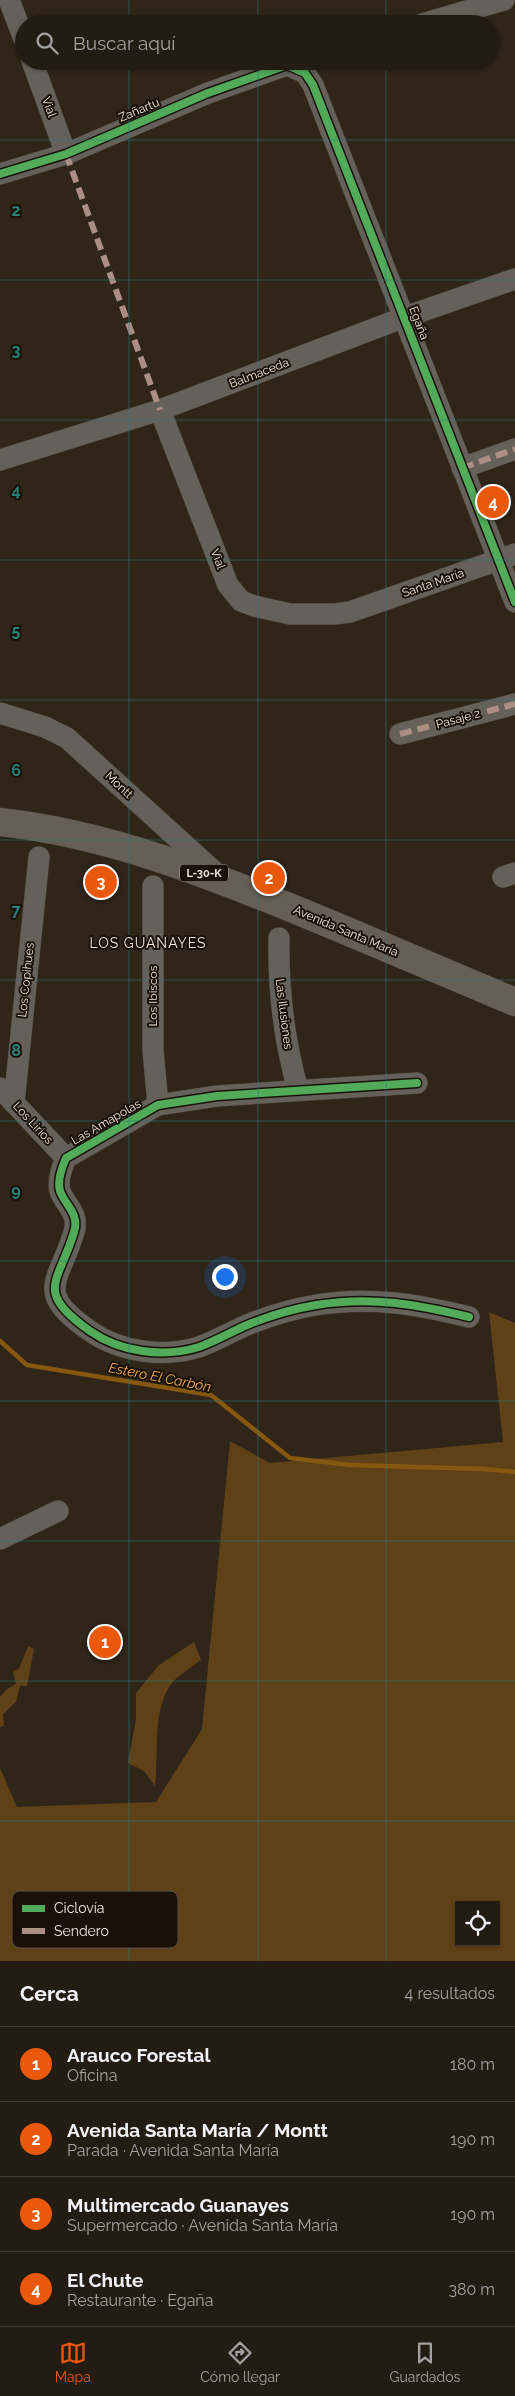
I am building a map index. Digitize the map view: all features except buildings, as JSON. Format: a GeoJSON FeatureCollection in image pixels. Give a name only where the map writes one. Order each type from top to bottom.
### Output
{"type":"FeatureCollection","features":[{"type":"Feature","properties":{"kind":"main road","name":"Avenida Santa María"},"geometry":{"type":"LineString","coordinates":[[0,822],[58,830],[173,861],[224,880],[515,1002]]}},
{"type":"Feature","properties":{"kind":"street"},"geometry":{"type":"LineString","coordinates":[[10,0],[15,15]]}},
{"type":"Feature","properties":{"kind":"street"},"geometry":{"type":"LineString","coordinates":[[453,15],[504,0]]}},
{"type":"Feature","properties":{"kind":"street","name":"Vial"},"geometry":{"type":"LineString","coordinates":[[35,70],[66,154]]}},
{"type":"Feature","properties":{"kind":"street","name":"Zañartu"},"geometry":{"type":"LineString","coordinates":[[0,174],[66,154],[208,93],[273,70]]}},
{"type":"Feature","properties":{"kind":"street","name":"Egaña"},"geometry":{"type":"LineString","coordinates":[[298,70],[305,73],[313,85],[462,468],[507,557],[515,602]]}},
{"type":"Feature","properties":{"kind":"street","name":"Balmaceda"},"geometry":{"type":"LineString","coordinates":[[0,460],[160,410],[515,279]]}},
{"type":"Feature","properties":{"kind":"street","name":"Vial"},"geometry":{"type":"LineString","coordinates":[[160,410],[228,585],[236,596],[254,606],[290,614],[320,615],[350,612]]}},
{"type":"Feature","properties":{"kind":"street"},"geometry":{"type":"LineString","coordinates":[[462,468],[515,450]]}},
{"type":"Feature","properties":{"kind":"street","name":"Santa María"},"geometry":{"type":"LineString","coordinates":[[350,612],[507,557]]}},
{"type":"Feature","properties":{"kind":"street","name":"Pasaje 2"},"geometry":{"type":"LineString","coordinates":[[400,734],[515,704]]}},
{"type":"Feature","properties":{"kind":"street","name":"Montt"},"geometry":{"type":"LineString","coordinates":[[0,712],[45,727],[67,738],[224,880]]}},
{"type":"Feature","properties":{"kind":"street","name":"Los Copihues"},"geometry":{"type":"LineString","coordinates":[[7,1095],[39,857]]}},
{"type":"Feature","properties":{"kind":"street","name":"Los Ibiscos"},"geometry":{"type":"LineString","coordinates":[[153,886],[153,1050],[158,1105]]}},
{"type":"Feature","properties":{"kind":"street","name":"Las Ilusiones"},"geometry":{"type":"LineString","coordinates":[[279,938],[281,1003],[290,1062],[298,1090]]}},
{"type":"Feature","properties":{"kind":"street","name":"Las Amapolas"},"geometry":{"type":"LineString","coordinates":[[417,1083],[217,1096],[158,1105],[66,1158],[61,1171],[60,1191],[71,1207],[75,1225],[56,1274],[55,1282],[58,1300],[70,1317],[93,1332],[120,1345],[148,1352],[180,1351],[212,1342],[268,1317],[307,1307],[340,1302],[381,1301],[414,1304],[469,1316]]}},
{"type":"Feature","properties":{"kind":"street","name":"Los Lirios"},"geometry":{"type":"LineString","coordinates":[[7,1095],[66,1158]]}},
{"type":"Feature","properties":{"kind":"street"},"geometry":{"type":"LineString","coordinates":[[0,1539],[58,1511]]}},
{"type":"Feature","properties":{"kind":"shaded area"},"geometry":{"type":"Polygon","coordinates":[[[489,1312],[515,1323],[515,1961],[0,1961],[0,1768],[17,1807],[156,1802],[202,1729],[230,1441],[270,1463],[503,1442],[489,1312]]]}},
{"type":"Feature","properties":{"kind":"shaded area"},"geometry":{"type":"Polygon","coordinates":[[[194,1642],[201,1660],[172,1683],[160,1710],[155,1786],[144,1771],[128,1763],[136,1719],[136,1693],[159,1665],[194,1642]]]}},
{"type":"Feature","properties":{"kind":"shaded area"},"geometry":{"type":"Polygon","coordinates":[[[28,1646],[34,1649],[27,1686],[20,1686],[16,1702],[3,1714],[4,1726],[0,1727],[0,1697],[6,1690],[16,1684],[13,1671],[19,1669],[28,1646]]]}},
{"type":"Feature","properties":{"kind":"waterway","name":"Estero El Carbón"},"geometry":{"type":"LineString","coordinates":[[0,1341],[27,1365],[211,1395],[290,1458],[351,1465],[483,1469],[515,1472]]}},
{"type":"Feature","properties":{"kind":"marked path"},"geometry":{"type":"LineString","coordinates":[[66,154],[160,410]]}},
{"type":"Feature","properties":{"kind":"marked path"},"geometry":{"type":"LineString","coordinates":[[462,468],[515,449]]}},
{"type":"Feature","properties":{"kind":"marked path"},"geometry":{"type":"LineString","coordinates":[[400,734],[515,704]]}},
{"type":"Feature","properties":{"kind":"cycle path"},"geometry":{"type":"LineString","coordinates":[[0,174],[66,154],[208,93],[273,70]]}},
{"type":"Feature","properties":{"kind":"cycle path"},"geometry":{"type":"LineString","coordinates":[[298,70],[305,73],[313,85],[515,602]]}},
{"type":"Feature","properties":{"kind":"cycle path"},"geometry":{"type":"LineString","coordinates":[[417,1083],[217,1096],[158,1105],[66,1158],[60,1174],[59,1187],[62,1196],[74,1215],[75,1226],[57,1275],[56,1296],[61,1306],[72,1317],[102,1338],[128,1348],[157,1352],[171,1352],[199,1347],[272,1316],[336,1302],[374,1301],[412,1305],[469,1317]]}},
{"type":"Feature","properties":{"kind":"place","name":"El Chute"},"geometry":{"type":"Point","coordinates":[493,502]}},
{"type":"Feature","properties":{"kind":"place","name":"Avenida Santa María / Montt"},"geometry":{"type":"Point","coordinates":[269,878]}},
{"type":"Feature","properties":{"kind":"place","name":"Multimercado Guanayes"},"geometry":{"type":"Point","coordinates":[101,882]}},
{"type":"Feature","properties":{"kind":"place","name":"Arauco Forestal"},"geometry":{"type":"Point","coordinates":[105,1642]}},
{"type":"Feature","properties":{"kind":"district","name":"LOS GUANAYES"},"geometry":{"type":"Point","coordinates":[148,943]}}]}
